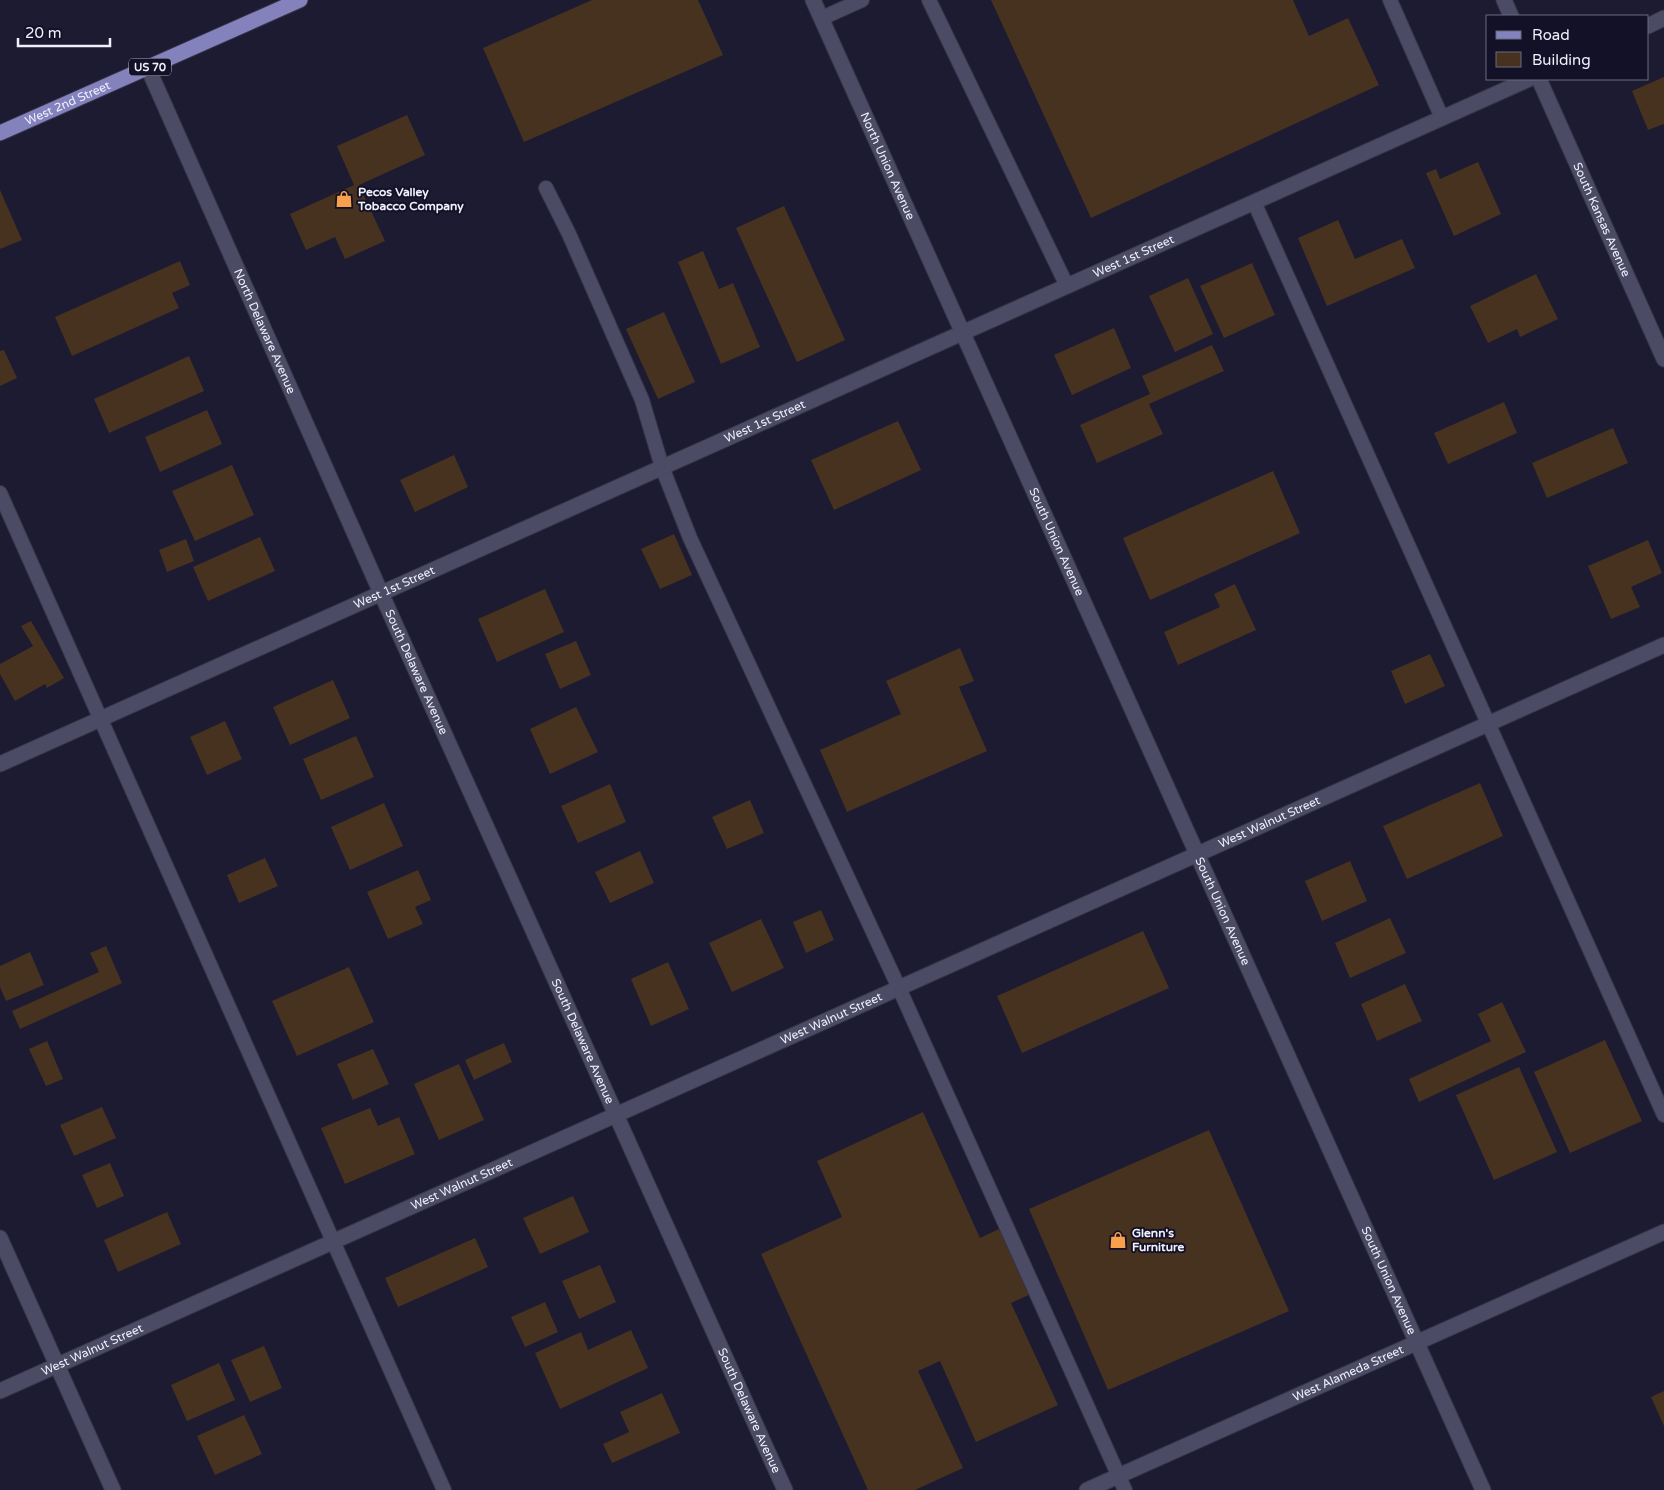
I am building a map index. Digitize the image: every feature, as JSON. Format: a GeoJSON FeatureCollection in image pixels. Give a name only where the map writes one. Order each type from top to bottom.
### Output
{"type":"FeatureCollection","features":[{"type":"Feature","properties":{"kind":"main road","name":"West 2nd Street"},"geometry":{"type":"LineString","coordinates":[[0,133],[300,0]]}},
{"type":"Feature","properties":{"kind":"street","name":"North Union Avenue"},"geometry":{"type":"LineString","coordinates":[[814,0],[963,333]]}},
{"type":"Feature","properties":{"kind":"street"},"geometry":{"type":"LineString","coordinates":[[1504,0],[1511,15]]}},
{"type":"Feature","properties":{"kind":"street"},"geometry":{"type":"LineString","coordinates":[[1649,26],[1664,18]]}},
{"type":"Feature","properties":{"kind":"street","name":"North Delaware Avenue"},"geometry":{"type":"LineString","coordinates":[[148,68],[381,593]]}},
{"type":"Feature","properties":{"kind":"street","name":"West 1st Street"},"geometry":{"type":"LineString","coordinates":[[0,764],[1527,80]]}},
{"type":"Feature","properties":{"kind":"street","name":"South Kansas Avenue"},"geometry":{"type":"LineString","coordinates":[[1539,80],[1664,359]]}},
{"type":"Feature","properties":{"kind":"street","name":"South Union Avenue"},"geometry":{"type":"LineString","coordinates":[[963,333],[1483,1490]]}},
{"type":"Feature","properties":{"kind":"street","name":"South Delaware Avenue"},"geometry":{"type":"LineString","coordinates":[[381,593],[785,1490]]}},
{"type":"Feature","properties":{"kind":"street","name":"West Walnut Street"},"geometry":{"type":"LineString","coordinates":[[0,1391],[1664,645]]}},
{"type":"Feature","properties":{"kind":"street","name":"West Alameda Street"},"geometry":{"type":"LineString","coordinates":[[1087,1490],[1664,1232]]}},
{"type":"Feature","properties":{"kind":"street"},"geometry":{"type":"LineString","coordinates":[[0,1238],[113,1490]]}},
{"type":"Feature","properties":{"kind":"lane"},"geometry":{"type":"LineString","coordinates":[[822,18],[862,0]]}},
{"type":"Feature","properties":{"kind":"lane"},"geometry":{"type":"LineString","coordinates":[[929,0],[1067,286]]}},
{"type":"Feature","properties":{"kind":"lane"},"geometry":{"type":"LineString","coordinates":[[1390,0],[1442,118]]}},
{"type":"Feature","properties":{"kind":"lane"},"geometry":{"type":"LineString","coordinates":[[546,188],[569,234],[642,400],[662,468],[690,538],[899,988],[1125,1490]]}},
{"type":"Feature","properties":{"kind":"lane"},"geometry":{"type":"LineString","coordinates":[[1254,202],[1664,1115]]}},
{"type":"Feature","properties":{"kind":"lane"},"geometry":{"type":"LineString","coordinates":[[0,493],[102,718],[444,1490]]}},
{"type":"Feature","properties":{"kind":"building"},"geometry":{"type":"Polygon","coordinates":[[[592,0],[698,0],[723,55],[524,142],[483,48],[592,0]]]}},
{"type":"Feature","properties":{"kind":"building"},"geometry":{"type":"Polygon","coordinates":[[[991,0],[1293,0],[1309,36],[1348,18],[1379,85],[1091,218],[991,0]]]}},
{"type":"Feature","properties":{"kind":"building"},"geometry":{"type":"Polygon","coordinates":[[[1664,77],[1664,124],[1648,130],[1632,91],[1664,77]]]}},
{"type":"Feature","properties":{"kind":"building","name":"Pecos Valley Tobacco Company"},"geometry":{"type":"Polygon","coordinates":[[[407,115],[425,155],[359,185],[385,241],[345,259],[335,237],[306,250],[290,214],[354,185],[337,146],[407,115]]]}},
{"type":"Feature","properties":{"kind":"building"},"geometry":{"type":"Polygon","coordinates":[[[1478,162],[1501,214],[1454,236],[1426,173],[1436,169],[1440,179],[1478,162]]]}},
{"type":"Feature","properties":{"kind":"building"},"geometry":{"type":"Polygon","coordinates":[[[0,190],[22,240],[0,249],[0,190]]]}},
{"type":"Feature","properties":{"kind":"building"},"geometry":{"type":"Polygon","coordinates":[[[784,206],[845,340],[797,362],[736,228],[784,206]]]}},
{"type":"Feature","properties":{"kind":"building"},"geometry":{"type":"Polygon","coordinates":[[[1338,220],[1355,259],[1402,239],[1415,268],[1327,306],[1298,238],[1338,220]]]}},
{"type":"Feature","properties":{"kind":"building"},"geometry":{"type":"Polygon","coordinates":[[[703,251],[719,289],[733,283],[760,347],[721,364],[678,262],[703,251]]]}},
{"type":"Feature","properties":{"kind":"building"},"geometry":{"type":"Polygon","coordinates":[[[180,261],[190,285],[172,293],[179,308],[72,356],[55,317],[180,261]]]}},
{"type":"Feature","properties":{"kind":"building"},"geometry":{"type":"Polygon","coordinates":[[[1252,263],[1275,315],[1224,338],[1200,286],[1252,263]]]}},
{"type":"Feature","properties":{"kind":"building"},"geometry":{"type":"Polygon","coordinates":[[[1536,274],[1558,319],[1520,337],[1517,329],[1488,343],[1470,306],[1536,274]]]}},
{"type":"Feature","properties":{"kind":"building"},"geometry":{"type":"Polygon","coordinates":[[[1188,278],[1213,334],[1175,352],[1149,296],[1188,278]]]}},
{"type":"Feature","properties":{"kind":"building"},"geometry":{"type":"Polygon","coordinates":[[[664,312],[695,382],[658,399],[626,329],[664,312]]]}},
{"type":"Feature","properties":{"kind":"building"},"geometry":{"type":"Polygon","coordinates":[[[1114,328],[1131,368],[1072,395],[1054,355],[1114,328]]]}},
{"type":"Feature","properties":{"kind":"building"},"geometry":{"type":"Polygon","coordinates":[[[1212,345],[1224,371],[1149,404],[1163,434],[1097,463],[1080,425],[1150,394],[1142,376],[1212,345]]]}},
{"type":"Feature","properties":{"kind":"building"},"geometry":{"type":"Polygon","coordinates":[[[4,350],[17,378],[0,386],[0,351],[4,350]]]}},
{"type":"Feature","properties":{"kind":"building"},"geometry":{"type":"Polygon","coordinates":[[[189,356],[204,391],[109,433],[94,399],[189,356]]]}},
{"type":"Feature","properties":{"kind":"building"},"geometry":{"type":"Polygon","coordinates":[[[1504,402],[1517,433],[1448,464],[1434,433],[1504,402]]]}},
{"type":"Feature","properties":{"kind":"building"},"geometry":{"type":"Polygon","coordinates":[[[207,410],[222,444],[160,472],[145,437],[207,410]]]}},
{"type":"Feature","properties":{"kind":"building"},"geometry":{"type":"Polygon","coordinates":[[[898,421],[921,470],[834,510],[811,460],[898,421]]]}},
{"type":"Feature","properties":{"kind":"building"},"geometry":{"type":"Polygon","coordinates":[[[1613,428],[1628,463],[1547,498],[1532,463],[1613,428]]]}},
{"type":"Feature","properties":{"kind":"building"},"geometry":{"type":"Polygon","coordinates":[[[454,455],[468,487],[415,512],[400,480],[454,455]]]}},
{"type":"Feature","properties":{"kind":"building"},"geometry":{"type":"Polygon","coordinates":[[[232,465],[254,515],[195,541],[172,491],[232,465]]]}},
{"type":"Feature","properties":{"kind":"building"},"geometry":{"type":"Polygon","coordinates":[[[1273,471],[1300,533],[1150,600],[1123,538],[1273,471]]]}},
{"type":"Feature","properties":{"kind":"building"},"geometry":{"type":"Polygon","coordinates":[[[674,534],[692,575],[660,589],[641,549],[674,534]]]}},
{"type":"Feature","properties":{"kind":"building"},"geometry":{"type":"Polygon","coordinates":[[[260,537],[275,571],[208,601],[193,567],[260,537]]]}},
{"type":"Feature","properties":{"kind":"building"},"geometry":{"type":"Polygon","coordinates":[[[186,539],[194,561],[167,572],[159,550],[186,539]]]}},
{"type":"Feature","properties":{"kind":"building"},"geometry":{"type":"Polygon","coordinates":[[[1648,540],[1662,573],[1631,587],[1640,607],[1611,619],[1588,566],[1648,540]]]}},
{"type":"Feature","properties":{"kind":"building"},"geometry":{"type":"Polygon","coordinates":[[[1235,584],[1256,630],[1178,665],[1164,632],[1220,607],[1214,594],[1235,584]]]}},
{"type":"Feature","properties":{"kind":"building"},"geometry":{"type":"Polygon","coordinates":[[[545,589],[564,632],[497,662],[478,619],[545,589]]]}},
{"type":"Feature","properties":{"kind":"building"},"geometry":{"type":"Polygon","coordinates":[[[31,621],[64,678],[47,688],[45,684],[15,701],[0,674],[0,664],[33,646],[21,626],[31,621]]]}},
{"type":"Feature","properties":{"kind":"building"},"geometry":{"type":"Polygon","coordinates":[[[576,641],[591,675],[560,689],[545,654],[576,641]]]}},
{"type":"Feature","properties":{"kind":"building"},"geometry":{"type":"Polygon","coordinates":[[[960,648],[974,681],[959,687],[987,751],[847,812],[820,750],[901,714],[886,681],[960,648]]]}},
{"type":"Feature","properties":{"kind":"building"},"geometry":{"type":"Polygon","coordinates":[[[1430,654],[1445,686],[1405,704],[1391,671],[1430,654]]]}},
{"type":"Feature","properties":{"kind":"building"},"geometry":{"type":"Polygon","coordinates":[[[333,680],[350,718],[290,745],[273,707],[333,680]]]}},
{"type":"Feature","properties":{"kind":"building"},"geometry":{"type":"Polygon","coordinates":[[[576,707],[598,752],[550,774],[530,729],[576,707]]]}},
{"type":"Feature","properties":{"kind":"building"},"geometry":{"type":"Polygon","coordinates":[[[225,721],[242,759],[207,775],[190,737],[225,721]]]}},
{"type":"Feature","properties":{"kind":"building"},"geometry":{"type":"Polygon","coordinates":[[[356,736],[374,777],[321,800],[303,759],[356,736]]]}},
{"type":"Feature","properties":{"kind":"building"},"geometry":{"type":"Polygon","coordinates":[[[1480,783],[1503,836],[1407,879],[1383,826],[1480,783]]]}},
{"type":"Feature","properties":{"kind":"building"},"geometry":{"type":"Polygon","coordinates":[[[610,784],[626,822],[578,843],[561,806],[610,784]]]}},
{"type":"Feature","properties":{"kind":"building"},"geometry":{"type":"Polygon","coordinates":[[[750,800],[764,833],[727,849],[712,817],[750,800]]]}},
{"type":"Feature","properties":{"kind":"building"},"geometry":{"type":"Polygon","coordinates":[[[384,803],[403,846],[350,870],[331,827],[384,803]]]}},
{"type":"Feature","properties":{"kind":"building"},"geometry":{"type":"Polygon","coordinates":[[[640,851],[654,883],[610,903],[595,872],[640,851]]]}},
{"type":"Feature","properties":{"kind":"building"},"geometry":{"type":"Polygon","coordinates":[[[265,858],[278,886],[239,903],[227,875],[265,858]]]}},
{"type":"Feature","properties":{"kind":"building"},"geometry":{"type":"Polygon","coordinates":[[[1350,861],[1367,901],[1322,921],[1305,881],[1350,861]]]}},
{"type":"Feature","properties":{"kind":"building"},"geometry":{"type":"Polygon","coordinates":[[[418,870],[431,900],[415,907],[423,924],[388,939],[367,892],[418,870]]]}},
{"type":"Feature","properties":{"kind":"building"},"geometry":{"type":"Polygon","coordinates":[[[821,910],[834,940],[806,953],[793,922],[821,910]]]}},
{"type":"Feature","properties":{"kind":"building"},"geometry":{"type":"Polygon","coordinates":[[[1390,918],[1406,953],[1350,978],[1335,943],[1390,918]]]}},
{"type":"Feature","properties":{"kind":"building"},"geometry":{"type":"Polygon","coordinates":[[[761,919],[784,968],[732,992],[709,943],[761,919]]]}},
{"type":"Feature","properties":{"kind":"building"},"geometry":{"type":"Polygon","coordinates":[[[1143,931],[1169,988],[1022,1053],[997,996],[1143,931]]]}},
{"type":"Feature","properties":{"kind":"building"},"geometry":{"type":"Polygon","coordinates":[[[106,946],[122,983],[20,1029],[12,1011],[99,972],[90,953],[106,946]]]}},
{"type":"Feature","properties":{"kind":"building"},"geometry":{"type":"Polygon","coordinates":[[[30,952],[44,985],[6,1001],[0,987],[0,966],[30,952]]]}},
{"type":"Feature","properties":{"kind":"building"},"geometry":{"type":"Polygon","coordinates":[[[668,962],[689,1009],[651,1026],[631,979],[668,962]]]}},
{"type":"Feature","properties":{"kind":"building"},"geometry":{"type":"Polygon","coordinates":[[[349,967],[374,1022],[297,1056],[272,1001],[349,967]]]}},
{"type":"Feature","properties":{"kind":"building"},"geometry":{"type":"Polygon","coordinates":[[[1405,984],[1422,1021],[1377,1041],[1361,1004],[1405,984]]]}},
{"type":"Feature","properties":{"kind":"building"},"geometry":{"type":"Polygon","coordinates":[[[1502,1002],[1526,1052],[1419,1102],[1409,1079],[1491,1041],[1478,1014],[1502,1002]]]}},
{"type":"Feature","properties":{"kind":"building"},"geometry":{"type":"Polygon","coordinates":[[[1605,1040],[1642,1121],[1570,1153],[1534,1072],[1605,1040]]]}},
{"type":"Feature","properties":{"kind":"building"},"geometry":{"type":"Polygon","coordinates":[[[47,1041],[63,1079],[46,1086],[29,1049],[47,1041]]]}},
{"type":"Feature","properties":{"kind":"building"},"geometry":{"type":"Polygon","coordinates":[[[504,1043],[512,1062],[474,1080],[465,1060],[504,1043]]]}},
{"type":"Feature","properties":{"kind":"building"},"geometry":{"type":"Polygon","coordinates":[[[373,1049],[389,1084],[353,1100],[337,1064],[373,1049]]]}},
{"type":"Feature","properties":{"kind":"building"},"geometry":{"type":"Polygon","coordinates":[[[459,1064],[484,1120],[439,1140],[414,1084],[459,1064]]]}},
{"type":"Feature","properties":{"kind":"building"},"geometry":{"type":"Polygon","coordinates":[[[1519,1067],[1557,1152],[1494,1180],[1456,1095],[1519,1067]]]}},
{"type":"Feature","properties":{"kind":"building"},"geometry":{"type":"Polygon","coordinates":[[[102,1107],[116,1138],[74,1156],[60,1125],[102,1107]]]}},
{"type":"Feature","properties":{"kind":"building"},"geometry":{"type":"Polygon","coordinates":[[[370,1108],[378,1126],[399,1117],[415,1154],[345,1184],[321,1128],[370,1108]]]}},
{"type":"Feature","properties":{"kind":"building"},"geometry":{"type":"Polygon","coordinates":[[[923,1112],[980,1238],[1001,1228],[1031,1294],[1011,1303],[1058,1405],[976,1442],[940,1361],[918,1371],[963,1468],[915,1490],[868,1490],[761,1254],[842,1217],[817,1161],[923,1112]]]}},
{"type":"Feature","properties":{"kind":"building"},"geometry":{"type":"Polygon","coordinates":[[[1209,1130],[1289,1311],[1108,1390],[1029,1209],[1209,1130]]]}},
{"type":"Feature","properties":{"kind":"building"},"geometry":{"type":"Polygon","coordinates":[[[110,1163],[124,1196],[97,1208],[82,1175],[110,1163]]]}},
{"type":"Feature","properties":{"kind":"building"},"geometry":{"type":"Polygon","coordinates":[[[573,1196],[589,1232],[540,1254],[523,1218],[573,1196]]]}},
{"type":"Feature","properties":{"kind":"building"},"geometry":{"type":"Polygon","coordinates":[[[167,1212],[181,1244],[118,1272],[104,1240],[167,1212]]]}},
{"type":"Feature","properties":{"kind":"building"},"geometry":{"type":"Polygon","coordinates":[[[475,1238],[488,1267],[398,1307],[385,1278],[475,1238]]]}},
{"type":"Feature","properties":{"kind":"building"},"geometry":{"type":"Polygon","coordinates":[[[600,1265],[616,1302],[579,1319],[562,1281],[600,1265]]]}},
{"type":"Feature","properties":{"kind":"building"},"geometry":{"type":"Polygon","coordinates":[[[545,1302],[558,1332],[525,1347],[511,1317],[545,1302]]]}},
{"type":"Feature","properties":{"kind":"building"},"geometry":{"type":"Polygon","coordinates":[[[631,1330],[648,1368],[560,1409],[535,1353],[581,1332],[588,1350],[631,1330]]]}},
{"type":"Feature","properties":{"kind":"building"},"geometry":{"type":"Polygon","coordinates":[[[264,1346],[282,1388],[250,1402],[231,1360],[264,1346]]]}},
{"type":"Feature","properties":{"kind":"building"},"geometry":{"type":"Polygon","coordinates":[[[219,1363],[235,1400],[187,1421],[171,1385],[219,1363]]]}},
{"type":"Feature","properties":{"kind":"building"},"geometry":{"type":"Polygon","coordinates":[[[1664,1391],[1664,1426],[1651,1397],[1664,1391]]]}},
{"type":"Feature","properties":{"kind":"building"},"geometry":{"type":"Polygon","coordinates":[[[662,1393],[680,1433],[612,1463],[603,1444],[629,1432],[620,1412],[662,1393]]]}},
{"type":"Feature","properties":{"kind":"building"},"geometry":{"type":"Polygon","coordinates":[[[244,1415],[262,1454],[215,1475],[197,1436],[244,1415]]]}},
{"type":"Feature","properties":{"kind":"place","name":"Pecos Valley Tobacco Company"},"geometry":{"type":"Point","coordinates":[344,199]}},
{"type":"Feature","properties":{"kind":"place","name":"Glenn's Furniture"},"geometry":{"type":"Point","coordinates":[1118,1240]}}]}
